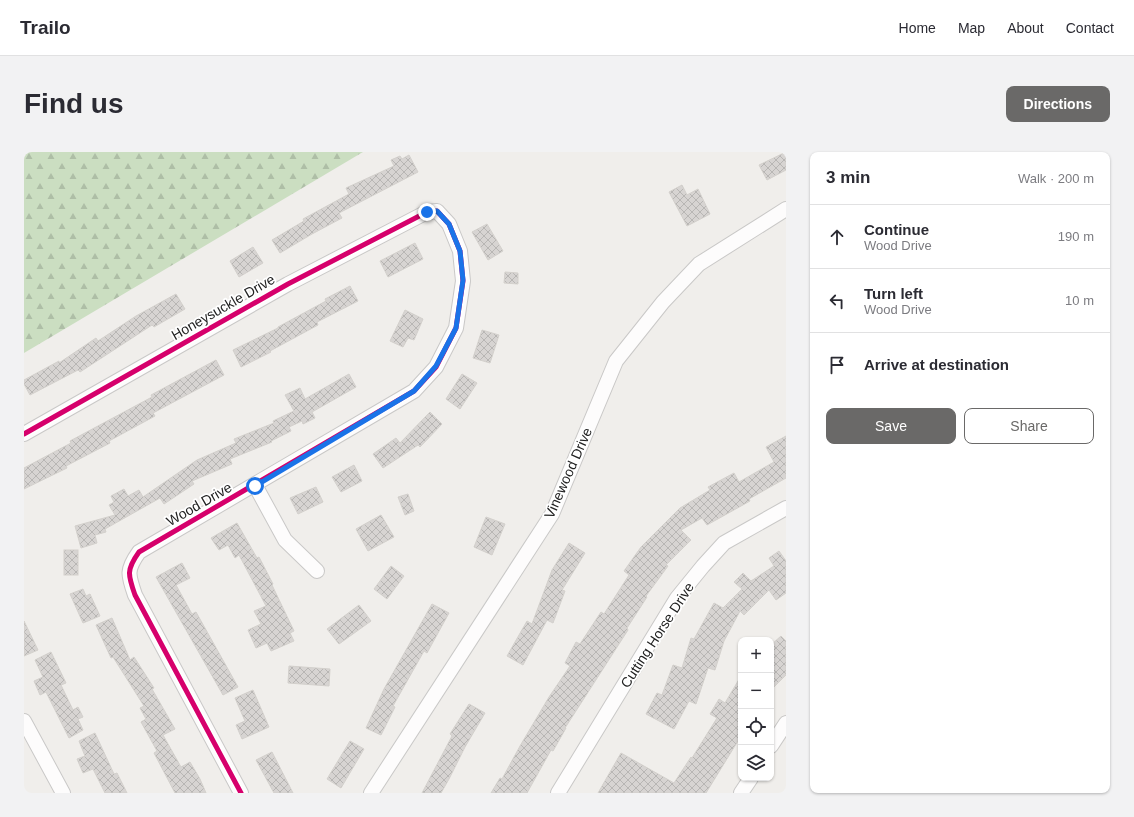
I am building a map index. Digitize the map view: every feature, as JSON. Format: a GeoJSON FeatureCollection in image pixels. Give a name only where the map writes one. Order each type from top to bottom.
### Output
{"type":"FeatureCollection","features":[{"type":"Feature","properties":{"kind":"street","name":"Vinewood Drive"},"geometry":{"type":"LineString","coordinates":[[371,793],[552,514],[616,361],[662,302],[699,264],[786,209]]}},
{"type":"Feature","properties":{"kind":"street","name":"Honeysuckle Drive"},"geometry":{"type":"LineString","coordinates":[[24,434],[288,284],[427,212],[437,211]]}},
{"type":"Feature","properties":{"kind":"street","name":"Wood Drive"},"geometry":{"type":"LineString","coordinates":[[241,793],[135,596],[129,577],[131,564],[139,552],[255,486],[414,391],[436,366],[456,328],[463,280],[460,251],[449,224],[437,211]]}},
{"type":"Feature","properties":{"kind":"street"},"geometry":{"type":"LineString","coordinates":[[255,486],[285,540],[317,571]]}},
{"type":"Feature","properties":{"kind":"street","name":"Cutting Horse Drive"},"geometry":{"type":"LineString","coordinates":[[558,793],[678,598],[703,566],[724,543],[786,508]]}},
{"type":"Feature","properties":{"kind":"street"},"geometry":{"type":"LineString","coordinates":[[24,721],[63,793]]}},
{"type":"Feature","properties":{"kind":"street"},"geometry":{"type":"LineString","coordinates":[[772,745],[786,723]]}},
{"type":"Feature","properties":{"kind":"street"},"geometry":{"type":"LineString","coordinates":[[741,793],[749,781]]}},
{"type":"Feature","properties":{"kind":"green space"},"geometry":{"type":"Polygon","coordinates":[[[24,152],[363,152],[24,353],[24,152]]]}},
{"type":"Feature","properties":{"kind":"building"},"geometry":{"type":"Polygon","coordinates":[[[786,152],[786,170],[767,180],[759,165],[786,152]]]}},
{"type":"Feature","properties":{"kind":"building"},"geometry":{"type":"Polygon","coordinates":[[[409,155],[418,172],[339,213],[342,218],[280,253],[272,240],[304,221],[303,219],[349,194],[346,188],[394,166],[391,160],[400,156],[402,159],[409,155]]]}},
{"type":"Feature","properties":{"kind":"building"},"geometry":{"type":"Polygon","coordinates":[[[682,185],[687,195],[698,189],[710,214],[687,226],[669,192],[682,185]]]}},
{"type":"Feature","properties":{"kind":"building"},"geometry":{"type":"Polygon","coordinates":[[[487,224],[503,251],[488,260],[472,232],[487,224]]]}},
{"type":"Feature","properties":{"kind":"building"},"geometry":{"type":"Polygon","coordinates":[[[415,243],[423,259],[388,277],[380,261],[415,243]]]}},
{"type":"Feature","properties":{"kind":"building"},"geometry":{"type":"Polygon","coordinates":[[[253,247],[263,263],[239,277],[230,261],[253,247]]]}},
{"type":"Feature","properties":{"kind":"building"},"geometry":{"type":"Polygon","coordinates":[[[505,272],[518,273],[518,284],[504,283],[505,272]]]}},
{"type":"Feature","properties":{"kind":"building"},"geometry":{"type":"Polygon","coordinates":[[[350,286],[358,301],[317,322],[318,325],[241,367],[233,350],[278,328],[326,301],[325,299],[350,286]]]}},
{"type":"Feature","properties":{"kind":"building"},"geometry":{"type":"Polygon","coordinates":[[[176,294],[185,309],[154,327],[152,325],[80,372],[78,370],[30,395],[24,384],[24,380],[59,361],[59,363],[96,338],[98,341],[136,316],[176,294]]]}},
{"type":"Feature","properties":{"kind":"building"},"geometry":{"type":"Polygon","coordinates":[[[405,310],[423,319],[414,340],[408,338],[403,347],[390,341],[405,310]]]}},
{"type":"Feature","properties":{"kind":"building"},"geometry":{"type":"Polygon","coordinates":[[[482,330],[499,335],[490,363],[473,358],[482,330]]]}},
{"type":"Feature","properties":{"kind":"building"},"geometry":{"type":"Polygon","coordinates":[[[216,360],[224,375],[153,413],[155,416],[109,441],[110,443],[66,466],[67,468],[24,489],[24,468],[71,443],[70,441],[152,397],[151,395],[216,360]]]}},
{"type":"Feature","properties":{"kind":"building"},"geometry":{"type":"Polygon","coordinates":[[[349,374],[356,387],[312,412],[315,418],[303,424],[302,421],[289,427],[291,431],[271,441],[272,442],[230,459],[232,464],[192,481],[194,484],[164,504],[160,498],[105,529],[106,532],[95,535],[97,543],[81,548],[75,526],[115,515],[109,505],[114,502],[111,496],[124,489],[128,496],[139,490],[143,497],[197,460],[236,443],[234,439],[274,423],[273,421],[294,411],[285,395],[300,388],[305,399],[349,374]]]}},
{"type":"Feature","properties":{"kind":"building"},"geometry":{"type":"Polygon","coordinates":[[[462,374],[477,383],[460,409],[446,399],[462,374]]]}},
{"type":"Feature","properties":{"kind":"building"},"geometry":{"type":"Polygon","coordinates":[[[430,412],[442,424],[420,447],[418,445],[383,468],[373,454],[396,438],[400,443],[430,412]]]}},
{"type":"Feature","properties":{"kind":"building"},"geometry":{"type":"Polygon","coordinates":[[[786,436],[786,478],[749,499],[750,501],[707,525],[702,518],[681,530],[691,540],[666,565],[668,566],[646,596],[647,597],[627,628],[628,630],[565,728],[553,751],[551,750],[527,793],[491,793],[500,778],[502,779],[549,697],[570,666],[565,663],[576,642],[580,644],[601,612],[604,614],[629,575],[624,571],[641,547],[680,508],[710,490],[708,487],[734,473],[739,482],[774,462],[766,447],[786,436]]]}},
{"type":"Feature","properties":{"kind":"building"},"geometry":{"type":"Polygon","coordinates":[[[354,465],[362,481],[341,492],[332,477],[354,465]]]}},
{"type":"Feature","properties":{"kind":"building"},"geometry":{"type":"Polygon","coordinates":[[[316,487],[323,502],[298,514],[290,498],[316,487]]]}},
{"type":"Feature","properties":{"kind":"building"},"geometry":{"type":"Polygon","coordinates":[[[408,494],[414,511],[405,515],[398,497],[408,494]]]}},
{"type":"Feature","properties":{"kind":"building"},"geometry":{"type":"Polygon","coordinates":[[[381,515],[394,537],[368,551],[356,529],[381,515]]]}},
{"type":"Feature","properties":{"kind":"building"},"geometry":{"type":"Polygon","coordinates":[[[486,517],[505,524],[492,555],[474,547],[486,517]]]}},
{"type":"Feature","properties":{"kind":"building"},"geometry":{"type":"Polygon","coordinates":[[[237,523],[257,558],[259,557],[294,631],[290,633],[294,641],[271,651],[267,643],[256,648],[248,630],[261,624],[254,611],[266,606],[239,555],[235,558],[228,545],[219,550],[211,538],[237,523]]]}},
{"type":"Feature","properties":{"kind":"building"},"geometry":{"type":"Polygon","coordinates":[[[569,543],[585,553],[562,590],[565,591],[553,623],[547,620],[523,665],[507,656],[527,621],[532,624],[552,570],[569,543]]]}},
{"type":"Feature","properties":{"kind":"building"},"geometry":{"type":"Polygon","coordinates":[[[64,550],[78,550],[78,575],[64,575],[64,550]]]}},
{"type":"Feature","properties":{"kind":"building"},"geometry":{"type":"Polygon","coordinates":[[[779,551],[786,561],[786,593],[776,600],[769,590],[744,615],[740,611],[724,641],[715,670],[708,668],[696,704],[689,701],[674,729],[646,714],[657,693],[662,695],[673,665],[682,668],[691,638],[694,639],[714,603],[723,608],[742,589],[734,582],[743,573],[751,581],[774,566],[769,558],[779,551]]]}},
{"type":"Feature","properties":{"kind":"building"},"geometry":{"type":"Polygon","coordinates":[[[182,563],[190,578],[176,585],[192,614],[196,612],[238,687],[223,695],[156,577],[182,563]]]}},
{"type":"Feature","properties":{"kind":"building"},"geometry":{"type":"Polygon","coordinates":[[[391,566],[404,576],[387,599],[374,589],[391,566]]]}},
{"type":"Feature","properties":{"kind":"building"},"geometry":{"type":"Polygon","coordinates":[[[83,589],[86,596],[90,594],[100,616],[83,623],[70,594],[83,589]]]}},
{"type":"Feature","properties":{"kind":"building"},"geometry":{"type":"Polygon","coordinates":[[[432,604],[449,613],[427,653],[424,651],[393,706],[395,707],[381,735],[366,728],[384,689],[432,604]]]}},
{"type":"Feature","properties":{"kind":"building"},"geometry":{"type":"Polygon","coordinates":[[[359,605],[371,621],[339,644],[327,629],[359,605]]]}},
{"type":"Feature","properties":{"kind":"building"},"geometry":{"type":"Polygon","coordinates":[[[112,618],[130,660],[134,657],[154,688],[152,689],[175,729],[163,735],[181,767],[190,762],[206,793],[175,793],[154,753],[157,751],[141,722],[146,719],[140,708],[144,706],[113,657],[111,658],[96,625],[112,618]]]}},
{"type":"Feature","properties":{"kind":"building"},"geometry":{"type":"Polygon","coordinates":[[[24,621],[38,650],[24,656],[24,621]]]}},
{"type":"Feature","properties":{"kind":"building"},"geometry":{"type":"Polygon","coordinates":[[[781,636],[786,641],[786,675],[774,687],[774,673],[774,642],[781,636]]]}},
{"type":"Feature","properties":{"kind":"building"},"geometry":{"type":"Polygon","coordinates":[[[51,652],[66,683],[61,685],[73,710],[78,707],[83,717],[78,719],[83,730],[69,738],[46,692],[40,695],[34,681],[43,677],[35,660],[51,652]]]}},
{"type":"Feature","properties":{"kind":"building"},"geometry":{"type":"Polygon","coordinates":[[[289,666],[330,669],[329,686],[288,683],[289,666]]]}},
{"type":"Feature","properties":{"kind":"building"},"geometry":{"type":"Polygon","coordinates":[[[738,681],[738,741],[706,793],[598,793],[621,753],[674,783],[691,757],[692,758],[717,718],[710,714],[719,699],[725,703],[738,681]]]}},
{"type":"Feature","properties":{"kind":"building"},"geometry":{"type":"Polygon","coordinates":[[[253,690],[269,727],[242,739],[236,725],[245,721],[235,698],[253,690]]]}},
{"type":"Feature","properties":{"kind":"building"},"geometry":{"type":"Polygon","coordinates":[[[469,704],[485,713],[441,793],[422,793],[452,736],[450,734],[469,704]]]}},
{"type":"Feature","properties":{"kind":"building"},"geometry":{"type":"Polygon","coordinates":[[[95,733],[114,774],[117,773],[127,793],[105,793],[93,769],[83,773],[77,759],[85,756],[79,741],[95,733]]]}},
{"type":"Feature","properties":{"kind":"building"},"geometry":{"type":"Polygon","coordinates":[[[350,741],[364,749],[341,788],[327,779],[350,741]]]}},
{"type":"Feature","properties":{"kind":"building"},"geometry":{"type":"Polygon","coordinates":[[[272,752],[293,793],[274,793],[256,760],[272,752]]]}},
{"type":"Feature","properties":{"kind":"cycle path"},"geometry":{"type":"LineString","coordinates":[[24,434],[288,284],[427,212],[437,211],[449,224],[460,251],[463,281],[456,328],[436,367],[414,391],[139,552],[130,568],[130,577],[135,595],[241,793]]}},
{"type":"Feature","properties":{"kind":"route"},"geometry":{"type":"LineString","coordinates":[[255,486],[414,391],[436,366],[456,328],[463,280],[460,251],[449,224],[437,211],[427,212]]}}]}
